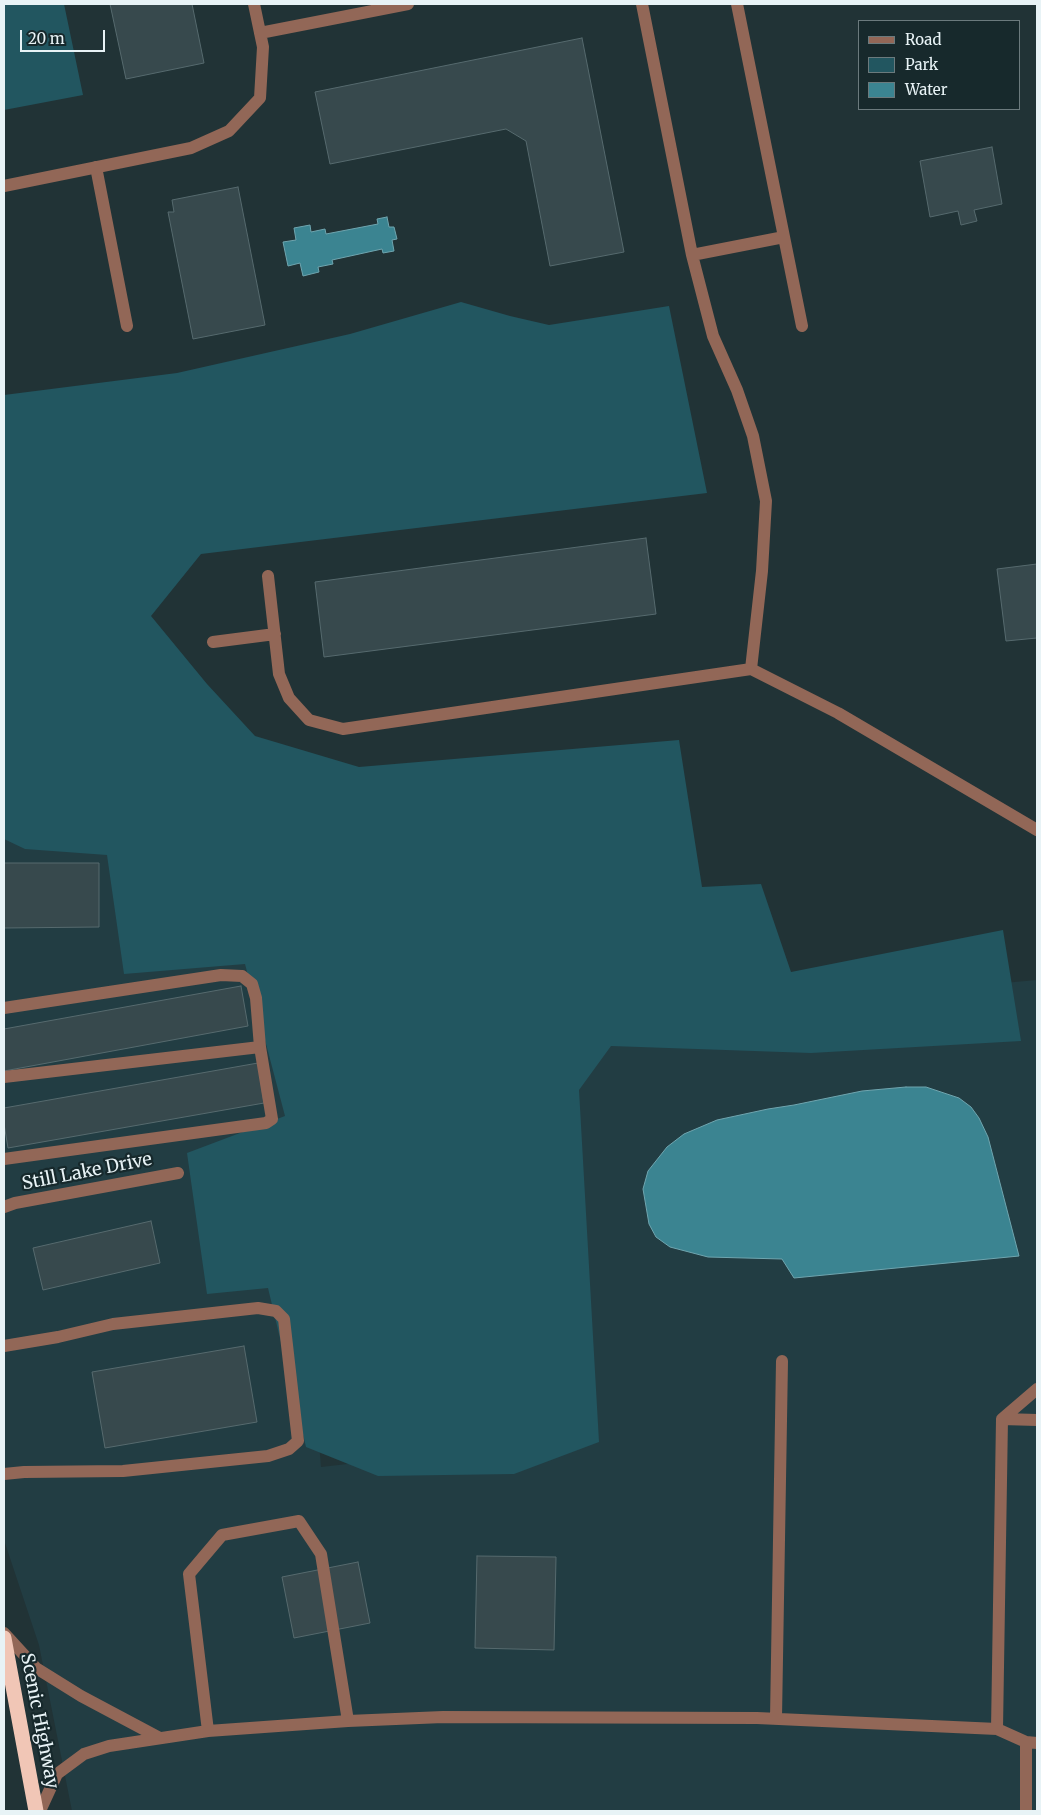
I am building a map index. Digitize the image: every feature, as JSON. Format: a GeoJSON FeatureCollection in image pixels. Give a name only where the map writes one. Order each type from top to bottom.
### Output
{"type":"FeatureCollection","features":[{"type":"Feature","properties":{"kind":"highway","name":"Scenic Highway"},"geometry":{"type":"LineString","coordinates":[[4,1638],[36,1811]]}},
{"type":"Feature","properties":{"kind":"street"},"geometry":{"type":"LineString","coordinates":[[4,186],[191,148],[229,131],[260,98],[263,47],[254,4]]}},
{"type":"Feature","properties":{"kind":"street"},"geometry":{"type":"LineString","coordinates":[[260,33],[408,4]]}},
{"type":"Feature","properties":{"kind":"street"},"geometry":{"type":"LineString","coordinates":[[642,4],[692,255],[713,336],[737,390],[753,436],[766,501],[762,571],[751,669]]}},
{"type":"Feature","properties":{"kind":"street"},"geometry":{"type":"LineString","coordinates":[[737,4],[802,326]]}},
{"type":"Feature","properties":{"kind":"street"},"geometry":{"type":"LineString","coordinates":[[96,167],[127,326]]}},
{"type":"Feature","properties":{"kind":"street"},"geometry":{"type":"LineString","coordinates":[[692,255],[784,237]]}},
{"type":"Feature","properties":{"kind":"street"},"geometry":{"type":"LineString","coordinates":[[268,576],[279,674],[289,698],[309,720],[343,729],[751,669],[838,713],[1037,830]]}},
{"type":"Feature","properties":{"kind":"street"},"geometry":{"type":"LineString","coordinates":[[213,642],[274,634]]}},
{"type":"Feature","properties":{"kind":"street"},"geometry":{"type":"LineString","coordinates":[[4,1008],[221,975],[242,976],[252,984],[256,998],[260,1047],[272,1119],[266,1123],[4,1160]]}},
{"type":"Feature","properties":{"kind":"street"},"geometry":{"type":"LineString","coordinates":[[4,1078],[260,1047]]}},
{"type":"Feature","properties":{"kind":"street","name":"Still Lake Drive"},"geometry":{"type":"LineString","coordinates":[[4,1207],[24,1201],[178,1173]]}},
{"type":"Feature","properties":{"kind":"street"},"geometry":{"type":"LineString","coordinates":[[4,1346],[58,1337],[113,1324],[258,1308],[276,1311],[284,1319],[298,1441],[289,1448],[268,1456],[123,1471],[4,1474]]}},
{"type":"Feature","properties":{"kind":"street"},"geometry":{"type":"LineString","coordinates":[[776,1718],[782,1361]]}},
{"type":"Feature","properties":{"kind":"street"},"geometry":{"type":"LineString","coordinates":[[997,1729],[1002,1419],[1037,1389]]}},
{"type":"Feature","properties":{"kind":"street"},"geometry":{"type":"LineString","coordinates":[[1002,1419],[1037,1420]]}},
{"type":"Feature","properties":{"kind":"street"},"geometry":{"type":"LineString","coordinates":[[208,1731],[189,1574],[222,1535],[299,1521],[321,1554],[348,1720]]}},
{"type":"Feature","properties":{"kind":"street"},"geometry":{"type":"LineString","coordinates":[[4,1633],[36,1668],[81,1696],[158,1737]]}},
{"type":"Feature","properties":{"kind":"street"},"geometry":{"type":"LineString","coordinates":[[40,1811],[57,1774],[84,1754],[109,1746],[158,1737],[208,1731],[348,1720],[443,1717],[776,1718],[997,1729],[1032,1742],[1026,1811]]}},
{"type":"Feature","properties":{"kind":"shaded area"},"geometry":{"type":"Polygon","coordinates":[[[227,814],[286,1033],[321,1467],[584,1437],[564,1022],[1037,980],[1037,1811],[72,1811],[39,1645],[4,1540],[4,834],[227,814]]]}},
{"type":"Feature","properties":{"kind":"green space"},"geometry":{"type":"Polygon","coordinates":[[[4,4],[64,4],[83,95],[4,110],[4,4]]]}},
{"type":"Feature","properties":{"kind":"green space"},"geometry":{"type":"Polygon","coordinates":[[[461,302],[549,325],[669,306],[707,493],[201,554],[151,616],[207,684],[255,736],[359,767],[679,740],[702,887],[761,884],[791,972],[1003,930],[1021,1041],[811,1053],[611,1046],[579,1090],[599,1442],[514,1474],[378,1476],[306,1447],[268,1288],[207,1294],[187,1153],[285,1116],[245,964],[124,974],[107,855],[25,849],[4,839],[4,395],[177,373],[350,334],[461,302]]]}},
{"type":"Feature","properties":{"kind":"water"},"geometry":{"type":"Polygon","coordinates":[[[387,217],[389,227],[394,227],[397,239],[392,240],[394,251],[383,253],[382,249],[332,260],[333,264],[318,267],[319,272],[303,276],[300,263],[288,266],[283,242],[296,240],[294,228],[310,225],[311,232],[325,229],[326,234],[378,224],[377,219],[387,217]]]}},
{"type":"Feature","properties":{"kind":"water"},"geometry":{"type":"Polygon","coordinates":[[[926,1087],[959,1098],[971,1107],[979,1118],[988,1137],[1019,1256],[794,1278],[782,1259],[708,1257],[670,1247],[656,1237],[649,1224],[643,1189],[648,1171],[667,1147],[684,1134],[717,1120],[768,1109],[862,1091],[926,1087]]]}},
{"type":"Feature","properties":{"kind":"building"},"geometry":{"type":"Polygon","coordinates":[[[110,4],[192,4],[204,63],[126,79],[110,4]]]}},
{"type":"Feature","properties":{"kind":"building"},"geometry":{"type":"Polygon","coordinates":[[[582,38],[624,252],[550,266],[526,141],[506,129],[330,164],[315,92],[582,38]]]}},
{"type":"Feature","properties":{"kind":"building"},"geometry":{"type":"Polygon","coordinates":[[[992,147],[1002,204],[974,210],[977,221],[961,225],[958,211],[930,217],[920,161],[992,147]]]}},
{"type":"Feature","properties":{"kind":"building"},"geometry":{"type":"Polygon","coordinates":[[[238,187],[265,325],[193,339],[168,212],[174,212],[172,200],[238,187]]]}},
{"type":"Feature","properties":{"kind":"building"},"geometry":{"type":"Polygon","coordinates":[[[646,538],[656,614],[324,657],[315,582],[646,538]]]}},
{"type":"Feature","properties":{"kind":"building"},"geometry":{"type":"Polygon","coordinates":[[[1037,564],[1037,638],[1006,641],[997,569],[1037,564]]]}},
{"type":"Feature","properties":{"kind":"building"},"geometry":{"type":"Polygon","coordinates":[[[4,863],[99,863],[99,927],[4,928],[4,863]]]}},
{"type":"Feature","properties":{"kind":"building"},"geometry":{"type":"Polygon","coordinates":[[[241,986],[248,1026],[4,1071],[4,1029],[241,986]]]}},
{"type":"Feature","properties":{"kind":"building"},"geometry":{"type":"Polygon","coordinates":[[[258,1063],[264,1103],[8,1148],[4,1124],[4,1108],[258,1063]]]}},
{"type":"Feature","properties":{"kind":"building"},"geometry":{"type":"Polygon","coordinates":[[[151,1221],[160,1263],[43,1290],[33,1248],[151,1221]]]}},
{"type":"Feature","properties":{"kind":"building"},"geometry":{"type":"Polygon","coordinates":[[[244,1346],[257,1422],[105,1448],[92,1372],[244,1346]]]}},
{"type":"Feature","properties":{"kind":"building"},"geometry":{"type":"Polygon","coordinates":[[[477,1556],[556,1557],[554,1650],[475,1648],[477,1556]]]}},
{"type":"Feature","properties":{"kind":"building"},"geometry":{"type":"Polygon","coordinates":[[[358,1562],[370,1623],[294,1638],[282,1577],[358,1562]]]}}]}
